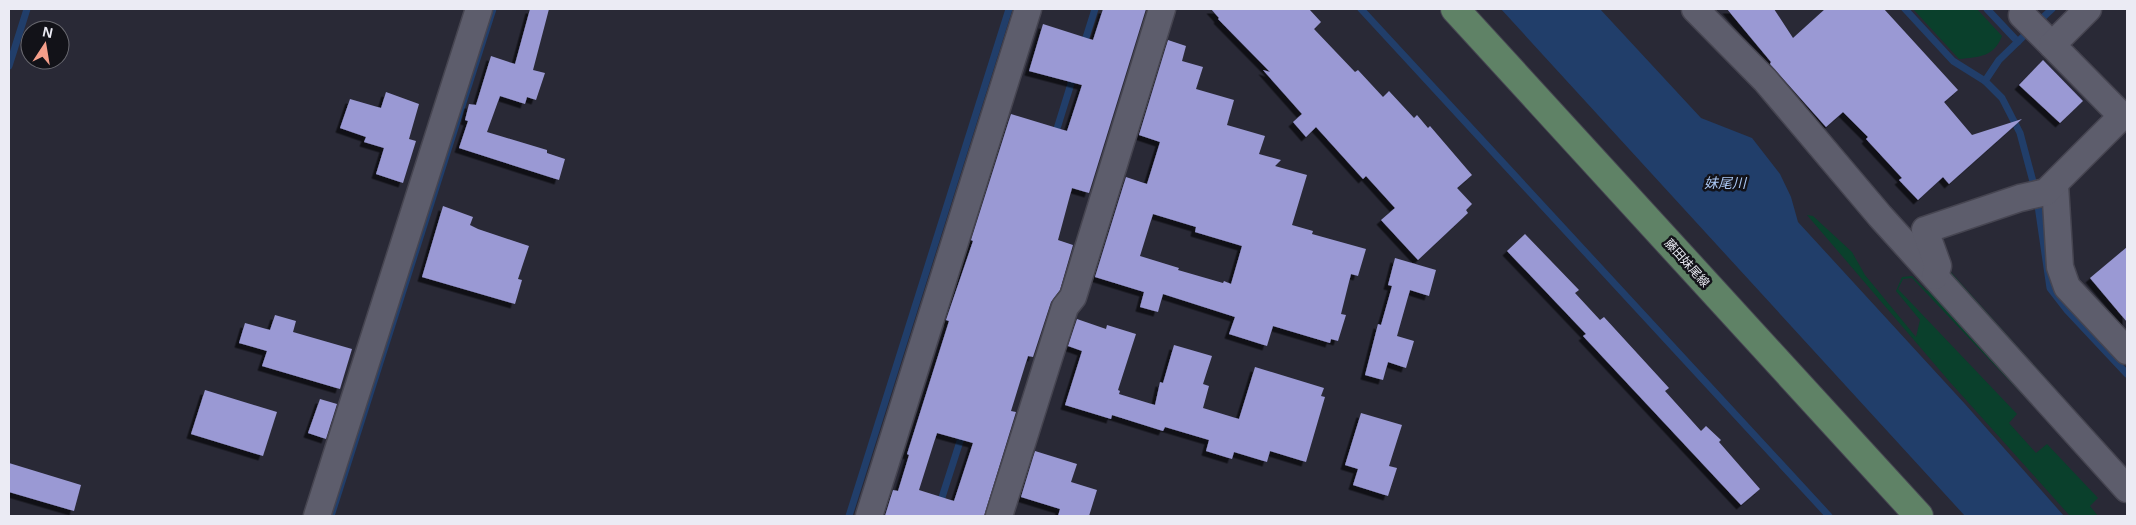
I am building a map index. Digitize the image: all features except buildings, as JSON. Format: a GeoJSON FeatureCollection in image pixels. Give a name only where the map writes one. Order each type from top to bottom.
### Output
{"type":"FeatureCollection","features":[{"type":"Feature","properties":{"kind":"main road","name":"藤田妹尾線"},"geometry":{"type":"LineString","coordinates":[[1455,9],[1919,516]]}},
{"type":"Feature","properties":{"kind":"street"},"geometry":{"type":"LineString","coordinates":[[317,516],[479,9]]}},
{"type":"Feature","properties":{"kind":"street"},"geometry":{"type":"LineString","coordinates":[[869,516],[1028,9]]}},
{"type":"Feature","properties":{"kind":"street"},"geometry":{"type":"LineString","coordinates":[[999,516],[1065,307],[1073,297],[1162,9]]}},
{"type":"Feature","properties":{"kind":"street"},"geometry":{"type":"LineString","coordinates":[[1695,9],[1765,80],[1880,216],[2127,489]]}},
{"type":"Feature","properties":{"kind":"street"},"geometry":{"type":"LineString","coordinates":[[2030,22],[2088,9]]}},
{"type":"Feature","properties":{"kind":"street"},"geometry":{"type":"LineString","coordinates":[[1880,216],[1925,230],[2050,189],[2125,119],[2030,22]]}},
{"type":"Feature","properties":{"kind":"street"},"geometry":{"type":"LineString","coordinates":[[2050,189],[2060,267],[2068,287],[2127,351]]}},
{"type":"Feature","properties":{"kind":"street"},"geometry":{"type":"LineString","coordinates":[[1925,230],[1938,266],[1935,276]]}},
{"type":"Feature","properties":{"kind":"green space"},"geometry":{"type":"Polygon","coordinates":[[[1913,9],[1977,9],[2002,36],[1995,48],[1985,55],[1959,59],[1913,9]]]}},
{"type":"Feature","properties":{"kind":"green space"},"geometry":{"type":"Polygon","coordinates":[[[1807,215],[1813,216],[1852,252],[1865,275],[1916,337],[1920,320],[1896,291],[1902,277],[1912,276],[1927,291],[1929,287],[2127,501],[2127,505],[1912,278],[1903,279],[1898,289],[2017,414],[2009,423],[2036,453],[2047,444],[2098,498],[2090,506],[2098,516],[2070,516],[1949,381],[1807,215]]]}},
{"type":"Feature","properties":{"kind":"green space"},"geometry":{"type":"Polygon","coordinates":[[[1949,270],[2127,469],[2127,481],[1943,276],[1949,270]]]}},
{"type":"Feature","properties":{"kind":"water","name":"妹尾川"},"geometry":{"type":"Polygon","coordinates":[[[1501,9],[1600,9],[1701,118],[1752,138],[1780,174],[1791,197],[1798,222],[1965,404],[2064,516],[1965,516],[1501,9]]]}},
{"type":"Feature","properties":{"kind":"waterway"},"geometry":{"type":"LineString","coordinates":[[9,66],[27,9]]}},
{"type":"Feature","properties":{"kind":"waterway"},"geometry":{"type":"LineString","coordinates":[[331,516],[493,9]]}},
{"type":"Feature","properties":{"kind":"waterway"},"geometry":{"type":"LineString","coordinates":[[849,516],[1009,9]]}},
{"type":"Feature","properties":{"kind":"waterway"},"geometry":{"type":"LineString","coordinates":[[1083,47],[1095,9]]}},
{"type":"Feature","properties":{"kind":"waterway"},"geometry":{"type":"LineString","coordinates":[[1361,9],[1829,516]]}},
{"type":"Feature","properties":{"kind":"waterway"},"geometry":{"type":"LineString","coordinates":[[1905,9],[1953,61],[1985,81],[2002,98],[2020,133],[2035,189]]}},
{"type":"Feature","properties":{"kind":"waterway"},"geometry":{"type":"LineString","coordinates":[[1987,9],[2018,42]]}},
{"type":"Feature","properties":{"kind":"waterway"},"geometry":{"type":"LineString","coordinates":[[2038,22],[2052,9]]}},
{"type":"Feature","properties":{"kind":"waterway"},"geometry":{"type":"LineString","coordinates":[[1985,81],[1999,60],[2030,30]]}},
{"type":"Feature","properties":{"kind":"waterway"},"geometry":{"type":"LineString","coordinates":[[1055,135],[1074,74]]}},
{"type":"Feature","properties":{"kind":"waterway"},"geometry":{"type":"LineString","coordinates":[[2037,199],[2050,288],[2067,310],[2127,374]]}},
{"type":"Feature","properties":{"kind":"waterway"},"geometry":{"type":"LineString","coordinates":[[936,516],[963,432]]}}]}
